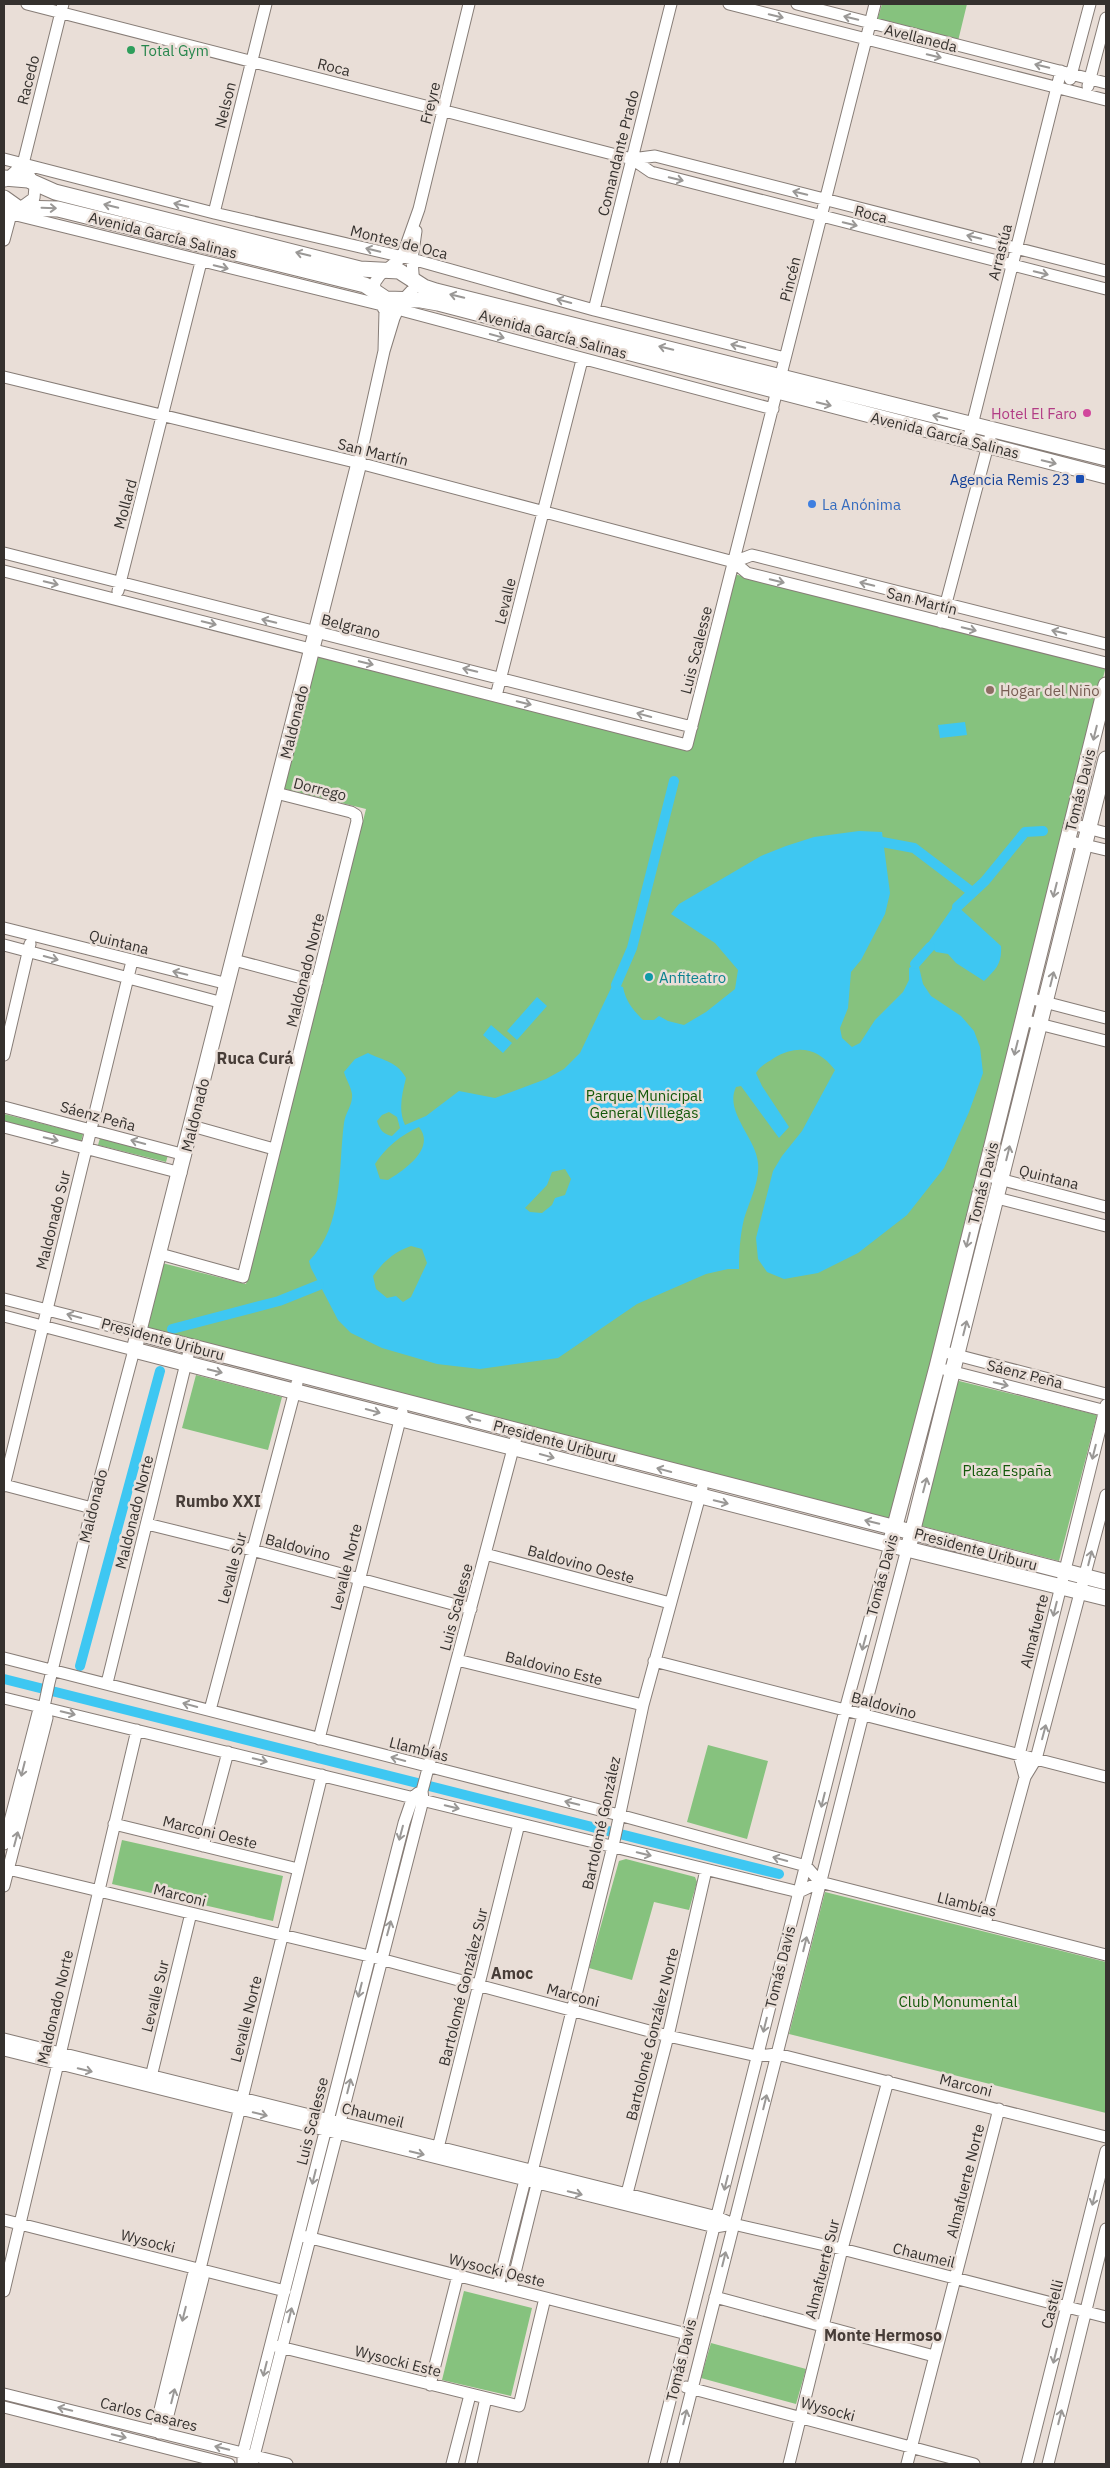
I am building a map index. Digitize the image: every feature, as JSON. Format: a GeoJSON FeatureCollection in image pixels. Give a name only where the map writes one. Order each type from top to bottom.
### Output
{"type":"FeatureCollection","features":[{"type":"Feature","properties":{"kind":"street","name":"Roca"},"geometry":{"type":"LineString","coordinates":[[27,4],[62,8],[252,61],[632,159],[651,172],[1106,289]]}},
{"type":"Feature","properties":{"kind":"street","name":"Nelson"},"geometry":{"type":"LineString","coordinates":[[214,213],[266,4]]}},
{"type":"Feature","properties":{"kind":"street","name":"Freyre"},"geometry":{"type":"LineString","coordinates":[[415,281],[407,258],[469,4]]}},
{"type":"Feature","properties":{"kind":"street","name":"Comandante Prado"},"geometry":{"type":"LineString","coordinates":[[594,310],[671,4]]}},
{"type":"Feature","properties":{"kind":"street","name":"Avellaneda"},"geometry":{"type":"LineString","coordinates":[[729,4],[1106,100]]}},
{"type":"Feature","properties":{"kind":"street","name":"Avellaneda"},"geometry":{"type":"LineString","coordinates":[[797,4],[1106,83]]}},
{"type":"Feature","properties":{"kind":"street","name":"Pincén"},"geometry":{"type":"LineString","coordinates":[[734,562],[875,4]]}},
{"type":"Feature","properties":{"kind":"street","name":"Arrastúa"},"geometry":{"type":"LineString","coordinates":[[968,441],[1016,248],[1066,73],[1090,4]]}},
{"type":"Feature","properties":{"kind":"street","name":"Racedo"},"geometry":{"type":"LineString","coordinates":[[23,164],[62,8]]}},
{"type":"Feature","properties":{"kind":"street"},"geometry":{"type":"LineString","coordinates":[[1086,95],[1106,18]]}},
{"type":"Feature","properties":{"kind":"street","name":"Roca"},"geometry":{"type":"LineString","coordinates":[[632,159],[655,156],[1106,271]]}},
{"type":"Feature","properties":{"kind":"street","name":"Montes de Oca"},"geometry":{"type":"LineString","coordinates":[[4,160],[214,213],[407,258],[594,310],[785,358]]}},
{"type":"Feature","properties":{"kind":"street"},"geometry":{"type":"LineString","coordinates":[[5,180],[20,170],[23,164]]}},
{"type":"Feature","properties":{"kind":"street"},"geometry":{"type":"LineString","coordinates":[[4,240],[12,211],[34,198],[36,189],[23,164]]}},
{"type":"Feature","properties":{"kind":"street","name":"Avenida García Salinas"},"geometry":{"type":"LineString","coordinates":[[5,180],[32,181],[62,194],[360,269],[404,273],[415,281],[436,291],[1106,458]]}},
{"type":"Feature","properties":{"kind":"street","name":"Avenida García Salinas"},"geometry":{"type":"LineString","coordinates":[[4,199],[12,211],[58,209],[365,285],[399,305],[421,300],[438,304],[1106,476]]}},
{"type":"Feature","properties":{"kind":"street"},"geometry":{"type":"LineString","coordinates":[[12,211],[201,262],[382,305],[399,305],[582,360],[772,409]]}},
{"type":"Feature","properties":{"kind":"street"},"geometry":{"type":"LineString","coordinates":[[384,351],[385,311],[374,289],[376,279],[386,270],[407,258]]}},
{"type":"Feature","properties":{"kind":"street"},"geometry":{"type":"LineString","coordinates":[[163,416],[201,262]]}},
{"type":"Feature","properties":{"kind":"street"},"geometry":{"type":"LineString","coordinates":[[359,463],[384,351],[399,305],[412,292],[415,281]]}},
{"type":"Feature","properties":{"kind":"street"},"geometry":{"type":"LineString","coordinates":[[543,512],[582,360]]}},
{"type":"Feature","properties":{"kind":"street","name":"San Martín"},"geometry":{"type":"LineString","coordinates":[[4,377],[359,463],[734,562],[747,573],[1106,663]]}},
{"type":"Feature","properties":{"kind":"street","name":"Mollard"},"geometry":{"type":"LineString","coordinates":[[115,600],[163,416]]}},
{"type":"Feature","properties":{"kind":"street"},"geometry":{"type":"LineString","coordinates":[[942,622],[992,430]]}},
{"type":"Feature","properties":{"kind":"street","name":"Maldonado"},"geometry":{"type":"LineString","coordinates":[[4,1886],[6,1868],[47,1718],[45,1702],[49,1683],[92,1508],[160,1254],[359,463]]}},
{"type":"Feature","properties":{"kind":"street","name":"Levalle"},"geometry":{"type":"LineString","coordinates":[[496,696],[543,512]]}},
{"type":"Feature","properties":{"kind":"street","name":"Belgrano"},"geometry":{"type":"LineString","coordinates":[[4,554],[692,727]]}},
{"type":"Feature","properties":{"kind":"street","name":"San Martín"},"geometry":{"type":"LineString","coordinates":[[734,562],[752,555],[1106,644]]}},
{"type":"Feature","properties":{"kind":"street","name":"Luis Scalesse"},"geometry":{"type":"LineString","coordinates":[[496,696],[687,745],[734,562]]}},
{"type":"Feature","properties":{"kind":"street"},"geometry":{"type":"LineString","coordinates":[[4,572],[496,696]]}},
{"type":"Feature","properties":{"kind":"street","name":"Tomás Davis"},"geometry":{"type":"LineString","coordinates":[[654,2464],[799,1892],[937,1367],[1106,685]]}},
{"type":"Feature","properties":{"kind":"street","name":"Tomás Davis"},"geometry":{"type":"LineString","coordinates":[[673,2464],[820,1882],[954,1372],[1106,759]]}},
{"type":"Feature","properties":{"kind":"street","name":"Dorrego"},"geometry":{"type":"LineString","coordinates":[[276,793],[351,812],[356,816]]}},
{"type":"Feature","properties":{"kind":"street","name":"Maldonado Norte"},"geometry":{"type":"LineString","coordinates":[[160,1254],[243,1277],[355,830],[356,816]]}},
{"type":"Feature","properties":{"kind":"street"},"geometry":{"type":"LineString","coordinates":[[1072,824],[1106,833]]}},
{"type":"Feature","properties":{"kind":"street"},"geometry":{"type":"LineString","coordinates":[[1068,841],[1106,850]]}},
{"type":"Feature","properties":{"kind":"street","name":"Quintana"},"geometry":{"type":"LineString","coordinates":[[4,928],[228,984]]}},
{"type":"Feature","properties":{"kind":"street"},"geometry":{"type":"LineString","coordinates":[[4,1055],[32,935]]}},
{"type":"Feature","properties":{"kind":"street"},"geometry":{"type":"LineString","coordinates":[[4,945],[223,1003]]}},
{"type":"Feature","properties":{"kind":"street"},"geometry":{"type":"LineString","coordinates":[[234,960],[317,982]]}},
{"type":"Feature","properties":{"kind":"street","name":"Maldonado Sur"},"geometry":{"type":"LineString","coordinates":[[4,1486],[132,961]]}},
{"type":"Feature","properties":{"kind":"street"},"geometry":{"type":"LineString","coordinates":[[1028,998],[1106,1018]]}},
{"type":"Feature","properties":{"kind":"street"},"geometry":{"type":"LineString","coordinates":[[1023,1020],[1106,1041]]}},
{"type":"Feature","properties":{"kind":"street","name":"Sáenz Peña"},"geometry":{"type":"LineString","coordinates":[[4,1107],[185,1154]]}},
{"type":"Feature","properties":{"kind":"street"},"geometry":{"type":"LineString","coordinates":[[192,1126],[274,1149]]}},
{"type":"Feature","properties":{"kind":"street"},"geometry":{"type":"LineString","coordinates":[[4,1127],[180,1173]]}},
{"type":"Feature","properties":{"kind":"street","name":"Quintana"},"geometry":{"type":"LineString","coordinates":[[984,1176],[1106,1207]]}},
{"type":"Feature","properties":{"kind":"street"},"geometry":{"type":"LineString","coordinates":[[997,1198],[1106,1226]]}},
{"type":"Feature","properties":{"kind":"street","name":"Presidente Uriburu"},"geometry":{"type":"LineString","coordinates":[[4,1299],[518,1430],[702,1489],[890,1545],[1106,1598]]}},
{"type":"Feature","properties":{"kind":"street","name":"Presidente Uriburu"},"geometry":{"type":"LineString","coordinates":[[4,1316],[513,1448],[895,1528],[1106,1582]]}},
{"type":"Feature","properties":{"kind":"street","name":"Maldonado Norte"},"geometry":{"type":"LineString","coordinates":[[107,1683],[190,1347]]}},
{"type":"Feature","properties":{"kind":"street","name":"Sáenz Peña"},"geometry":{"type":"LineString","coordinates":[[941,1351],[1106,1394]]}},
{"type":"Feature","properties":{"kind":"street","name":"Sáenz Peña"},"geometry":{"type":"LineString","coordinates":[[937,1367],[1106,1408]]}},
{"type":"Feature","properties":{"kind":"street","name":"Levalle Sur"},"geometry":{"type":"LineString","coordinates":[[210,1710],[299,1374]]}},
{"type":"Feature","properties":{"kind":"street","name":"Levalle Norte"},"geometry":{"type":"LineString","coordinates":[[319,1738],[404,1402]]}},
{"type":"Feature","properties":{"kind":"street","name":"Almafuerte"},"geometry":{"type":"LineString","coordinates":[[1025,1777],[1019,1755],[1106,1408]]}},
{"type":"Feature","properties":{"kind":"street","name":"Luis Scalesse"},"geometry":{"type":"LineString","coordinates":[[333,2126],[369,1956],[428,1772],[518,1430]]}},
{"type":"Feature","properties":{"kind":"street"},"geometry":{"type":"LineString","coordinates":[[4,1486],[92,1508]]}},
{"type":"Feature","properties":{"kind":"street","name":"Bartolomé González"},"geometry":{"type":"LineString","coordinates":[[498,2286],[574,2011],[614,1841],[642,1705],[702,1489]]}},
{"type":"Feature","properties":{"kind":"street"},"geometry":{"type":"LineString","coordinates":[[985,1924],[1025,1777],[1036,1759],[1082,1592],[1106,1495]]}},
{"type":"Feature","properties":{"kind":"street","name":"Baldovino"},"geometry":{"type":"LineString","coordinates":[[147,1524],[471,1609]]}},
{"type":"Feature","properties":{"kind":"street","name":"Baldovino Oeste"},"geometry":{"type":"LineString","coordinates":[[485,1554],[670,1603]]}},
{"type":"Feature","properties":{"kind":"street","name":"Llambías"},"geometry":{"type":"LineString","coordinates":[[4,1658],[319,1738],[428,1772],[806,1866]]}},
{"type":"Feature","properties":{"kind":"street","name":"Baldovino Este"},"geometry":{"type":"LineString","coordinates":[[457,1660],[642,1705]]}},
{"type":"Feature","properties":{"kind":"street","name":"Baldovino"},"geometry":{"type":"LineString","coordinates":[[654,1661],[1106,1777]]}},
{"type":"Feature","properties":{"kind":"street"},"geometry":{"type":"LineString","coordinates":[[4,1698],[45,1702],[137,1730],[322,1775],[419,1796],[519,1824],[614,1841],[706,1870],[799,1892],[820,1882],[806,1866]]}},
{"type":"Feature","properties":{"kind":"street","name":"Maldonado"},"geometry":{"type":"LineString","coordinates":[[4,1844],[38,1713],[45,1702]]}},
{"type":"Feature","properties":{"kind":"street","name":"Maldonado Norte"},"geometry":{"type":"LineString","coordinates":[[4,2291],[137,1730]]}},
{"type":"Feature","properties":{"kind":"street"},"geometry":{"type":"LineString","coordinates":[[203,1846],[228,1752]]}},
{"type":"Feature","properties":{"kind":"street","name":"Levalle Norte"},"geometry":{"type":"LineString","coordinates":[[160,2433],[157,2422],[159,2412],[193,2276],[200,2269],[322,1775]]}},
{"type":"Feature","properties":{"kind":"street","name":"Luis Scalesse"},"geometry":{"type":"LineString","coordinates":[[248,2459],[333,2126],[381,1959],[419,1796]]}},
{"type":"Feature","properties":{"kind":"street","name":"Marconi Oeste"},"geometry":{"type":"LineString","coordinates":[[114,1824],[298,1868]]}},
{"type":"Feature","properties":{"kind":"street","name":"Bartolomé González Sur"},"geometry":{"type":"LineString","coordinates":[[437,2152],[519,1824]]}},
{"type":"Feature","properties":{"kind":"street","name":"Marconi"},"geometry":{"type":"LineString","coordinates":[[6,1868],[381,1959],[668,2036],[757,2056],[777,2054],[1106,2136]]}},
{"type":"Feature","properties":{"kind":"street","name":"Bartolomé González Norte"},"geometry":{"type":"LineString","coordinates":[[626,2200],[668,2036],[706,1870]]}},
{"type":"Feature","properties":{"kind":"street","name":"Llambías"},"geometry":{"type":"LineString","coordinates":[[820,1882],[1106,1955]]}},
{"type":"Feature","properties":{"kind":"street","name":"Levalle Sur"},"geometry":{"type":"LineString","coordinates":[[150,2081],[191,1913]]}},
{"type":"Feature","properties":{"kind":"street","name":"Chaumeil"},"geometry":{"type":"LineString","coordinates":[[4,2039],[59,2057],[150,2081],[716,2222],[733,2224],[842,2249],[1106,2317]]}},
{"type":"Feature","properties":{"kind":"street","name":"Chaumeil"},"geometry":{"type":"LineString","coordinates":[[4,2050],[59,2057]]}},
{"type":"Feature","properties":{"kind":"street","name":"Almafuerte Sur"},"geometry":{"type":"LineString","coordinates":[[789,2464],[842,2249],[888,2081]]}},
{"type":"Feature","properties":{"kind":"street","name":"Almafuerte Norte"},"geometry":{"type":"LineString","coordinates":[[907,2464],[999,2109]]}},
{"type":"Feature","properties":{"kind":"street","name":"Castelli"},"geometry":{"type":"LineString","coordinates":[[1027,2464],[1106,2151]]}},
{"type":"Feature","properties":{"kind":"street","name":"Chaumeil"},"geometry":{"type":"LineString","coordinates":[[528,2176],[537,2184],[626,2200]]}},
{"type":"Feature","properties":{"kind":"street"},"geometry":{"type":"LineString","coordinates":[[511,2289],[537,2184]]}},
{"type":"Feature","properties":{"kind":"street","name":"Wysocki"},"geometry":{"type":"LineString","coordinates":[[4,2220],[285,2291]]}},
{"type":"Feature","properties":{"kind":"street"},"geometry":{"type":"LineString","coordinates":[[1048,2464],[1106,2229]]}},
{"type":"Feature","properties":{"kind":"street","name":"Luis Scalesse"},"geometry":{"type":"LineString","coordinates":[[276,2346],[285,2291],[304,2236]]}},
{"type":"Feature","properties":{"kind":"street","name":"Wysocki Oeste"},"geometry":{"type":"LineString","coordinates":[[304,2236],[687,2334]]}},
{"type":"Feature","properties":{"kind":"street"},"geometry":{"type":"LineString","coordinates":[[430,2385],[458,2275]]}},
{"type":"Feature","properties":{"kind":"street"},"geometry":{"type":"LineString","coordinates":[[715,2296],[934,2356]]}},
{"type":"Feature","properties":{"kind":"street","name":"Wysocki Este"},"geometry":{"type":"LineString","coordinates":[[276,2346],[519,2406],[545,2298]]}},
{"type":"Feature","properties":{"kind":"street","name":"Wysocki"},"geometry":{"type":"LineString","coordinates":[[674,2385],[692,2388],[974,2464]]}},
{"type":"Feature","properties":{"kind":"street","name":"Carlos Casares"},"geometry":{"type":"LineString","coordinates":[[4,2394],[160,2433],[248,2459],[287,2464]]}},
{"type":"Feature","properties":{"kind":"street"},"geometry":{"type":"LineString","coordinates":[[452,2464],[470,2395]]}},
{"type":"Feature","properties":{"kind":"street"},"geometry":{"type":"LineString","coordinates":[[470,2464],[486,2398]]}},
{"type":"Feature","properties":{"kind":"street","name":"Carlos Casares"},"geometry":{"type":"LineString","coordinates":[[4,2407],[229,2464]]}},
{"type":"Feature","properties":{"kind":"green space"},"geometry":{"type":"Polygon","coordinates":[[[882,4],[967,4],[958,41],[877,21],[882,4]]]}},
{"type":"Feature","properties":{"kind":"green space","name":"Parque Municipal General Villegas"},"geometry":{"type":"Polygon","coordinates":[[[734,574],[1106,666],[892,1523],[146,1328],[162,1263],[246,1284],[366,809],[281,788],[315,655],[689,749],[734,574]]]}},
{"type":"Feature","properties":{"kind":"green space"},"geometry":{"type":"Polygon","coordinates":[[[4,1114],[83,1134],[81,1142],[4,1122],[4,1114]]]}},
{"type":"Feature","properties":{"kind":"green space"},"geometry":{"type":"Polygon","coordinates":[[[100,1138],[168,1155],[166,1162],[98,1145],[100,1138]]]}},
{"type":"Feature","properties":{"kind":"green space"},"geometry":{"type":"Polygon","coordinates":[[[196,1375],[282,1397],[268,1450],[182,1428],[196,1375]]]}},
{"type":"Feature","properties":{"kind":"green space","name":"Plaza España"},"geometry":{"type":"Polygon","coordinates":[[[955,1380],[1097,1415],[1059,1561],[918,1525],[955,1380]]]}},
{"type":"Feature","properties":{"kind":"green space"},"geometry":{"type":"Polygon","coordinates":[[[708,1745],[768,1761],[747,1839],[687,1822],[708,1745]]]}},
{"type":"Feature","properties":{"kind":"green space"},"geometry":{"type":"Polygon","coordinates":[[[122,1840],[283,1876],[273,1921],[112,1884],[122,1840]]]}},
{"type":"Feature","properties":{"kind":"green space"},"geometry":{"type":"Polygon","coordinates":[[[626,1859],[695,1877],[697,1882],[689,1910],[654,1902],[632,1980],[589,1968],[619,1861],[626,1859]]]}},
{"type":"Feature","properties":{"kind":"green space","name":"Club Monumental"},"geometry":{"type":"Polygon","coordinates":[[[825,1892],[1106,1962],[1106,2113],[789,2034],[825,1892]]]}},
{"type":"Feature","properties":{"kind":"green space"},"geometry":{"type":"Polygon","coordinates":[[[464,2291],[532,2308],[511,2396],[442,2380],[464,2291]]]}},
{"type":"Feature","properties":{"kind":"green space"},"geometry":{"type":"Polygon","coordinates":[[[711,2343],[806,2369],[796,2404],[701,2378],[711,2343]]]}},
{"type":"Feature","properties":{"kind":"water"},"geometry":{"type":"Polygon","coordinates":[[[965,722],[967,735],[940,738],[938,725],[965,722]]]}},
{"type":"Feature","properties":{"kind":"water"},"geometry":{"type":"Polygon","coordinates":[[[859,831],[882,832],[890,893],[885,914],[861,960],[851,972],[848,1008],[840,1028],[842,1038],[852,1047],[860,1043],[875,1020],[903,992],[909,980],[909,968],[915,964],[919,967],[923,984],[931,996],[961,1016],[974,1031],[980,1047],[983,1073],[969,1112],[944,1168],[907,1215],[858,1253],[818,1273],[784,1279],[767,1272],[758,1259],[756,1238],[773,1171],[782,1156],[802,1131],[835,1070],[815,1053],[807,1050],[791,1051],[774,1058],[762,1066],[756,1073],[762,1086],[789,1127],[779,1138],[741,1086],[736,1087],[733,1096],[737,1115],[752,1144],[758,1163],[756,1184],[744,1219],[739,1269],[728,1269],[706,1274],[637,1304],[558,1358],[480,1369],[437,1364],[382,1348],[351,1333],[338,1320],[309,1261],[320,1247],[334,1214],[340,1177],[344,1123],[352,1098],[344,1072],[355,1059],[368,1053],[390,1062],[403,1073],[406,1078],[401,1108],[405,1125],[426,1116],[459,1091],[495,1098],[546,1079],[564,1069],[580,1053],[613,984],[623,987],[630,1005],[643,1020],[654,1020],[659,1016],[668,1021],[684,1025],[706,1012],[735,989],[738,970],[715,943],[671,914],[679,904],[761,856],[814,837],[859,831]],[[389,1112],[382,1115],[377,1121],[379,1127],[384,1133],[392,1136],[400,1128],[397,1117],[389,1112]],[[419,1127],[400,1138],[379,1158],[375,1164],[380,1179],[388,1180],[395,1176],[416,1158],[424,1143],[419,1127]],[[565,1169],[552,1172],[547,1185],[525,1208],[530,1212],[542,1213],[552,1205],[555,1198],[565,1195],[571,1179],[565,1169]],[[411,1246],[399,1251],[381,1266],[373,1276],[376,1289],[387,1298],[396,1296],[403,1302],[411,1297],[427,1263],[422,1249],[411,1246]]]}},
{"type":"Feature","properties":{"kind":"water"},"geometry":{"type":"Polygon","coordinates":[[[955,904],[1001,946],[999,962],[984,981],[956,963],[948,954],[936,952],[928,943],[955,904]]]}},
{"type":"Feature","properties":{"kind":"water"},"geometry":{"type":"Polygon","coordinates":[[[537,997],[547,1006],[517,1040],[507,1031],[537,997]]]}},
{"type":"Feature","properties":{"kind":"water"},"geometry":{"type":"Polygon","coordinates":[[[491,1025],[512,1043],[503,1053],[483,1035],[491,1025]]]}},
{"type":"Feature","properties":{"kind":"waterway"},"geometry":{"type":"LineString","coordinates":[[616,985],[632,948],[674,781]]}},
{"type":"Feature","properties":{"kind":"waterway"},"geometry":{"type":"LineString","coordinates":[[957,907],[985,881],[1025,832],[1043,831]]}},
{"type":"Feature","properties":{"kind":"waterway"},"geometry":{"type":"LineString","coordinates":[[882,842],[914,848],[972,892]]}},
{"type":"Feature","properties":{"kind":"waterway"},"geometry":{"type":"LineString","coordinates":[[915,964],[930,947]]}},
{"type":"Feature","properties":{"kind":"waterway"},"geometry":{"type":"LineString","coordinates":[[172,1329],[279,1301],[319,1285]]}},
{"type":"Feature","properties":{"kind":"waterway"},"geometry":{"type":"LineString","coordinates":[[80,1666],[160,1371]]}},
{"type":"Feature","properties":{"kind":"waterway"},"geometry":{"type":"LineString","coordinates":[[4,1679],[779,1874]]}},
{"type":"Feature","properties":{"kind":"place","name":"Total Gym"},"geometry":{"type":"Point","coordinates":[131,50]}},
{"type":"Feature","properties":{"kind":"place","name":"Hotel El Faro"},"geometry":{"type":"Point","coordinates":[1087,413]}},
{"type":"Feature","properties":{"kind":"place","name":"Agencia Remis 23"},"geometry":{"type":"Point","coordinates":[1080,479]}},
{"type":"Feature","properties":{"kind":"place","name":"La Anónima"},"geometry":{"type":"Point","coordinates":[812,504]}},
{"type":"Feature","properties":{"kind":"place","name":"Hogar del Niño"},"geometry":{"type":"Point","coordinates":[990,690]}},
{"type":"Feature","properties":{"kind":"place","name":"Anfiteatro"},"geometry":{"type":"Point","coordinates":[649,977]}},
{"type":"Feature","properties":{"kind":"district","name":"Ruca Curá"},"geometry":{"type":"Point","coordinates":[255,1058]}},
{"type":"Feature","properties":{"kind":"district","name":"Rumbo XXI"},"geometry":{"type":"Point","coordinates":[218,1501]}},
{"type":"Feature","properties":{"kind":"district","name":"Amoc"},"geometry":{"type":"Point","coordinates":[512,1973]}},
{"type":"Feature","properties":{"kind":"district","name":"Monte Hermoso"},"geometry":{"type":"Point","coordinates":[883,2335]}}]}
